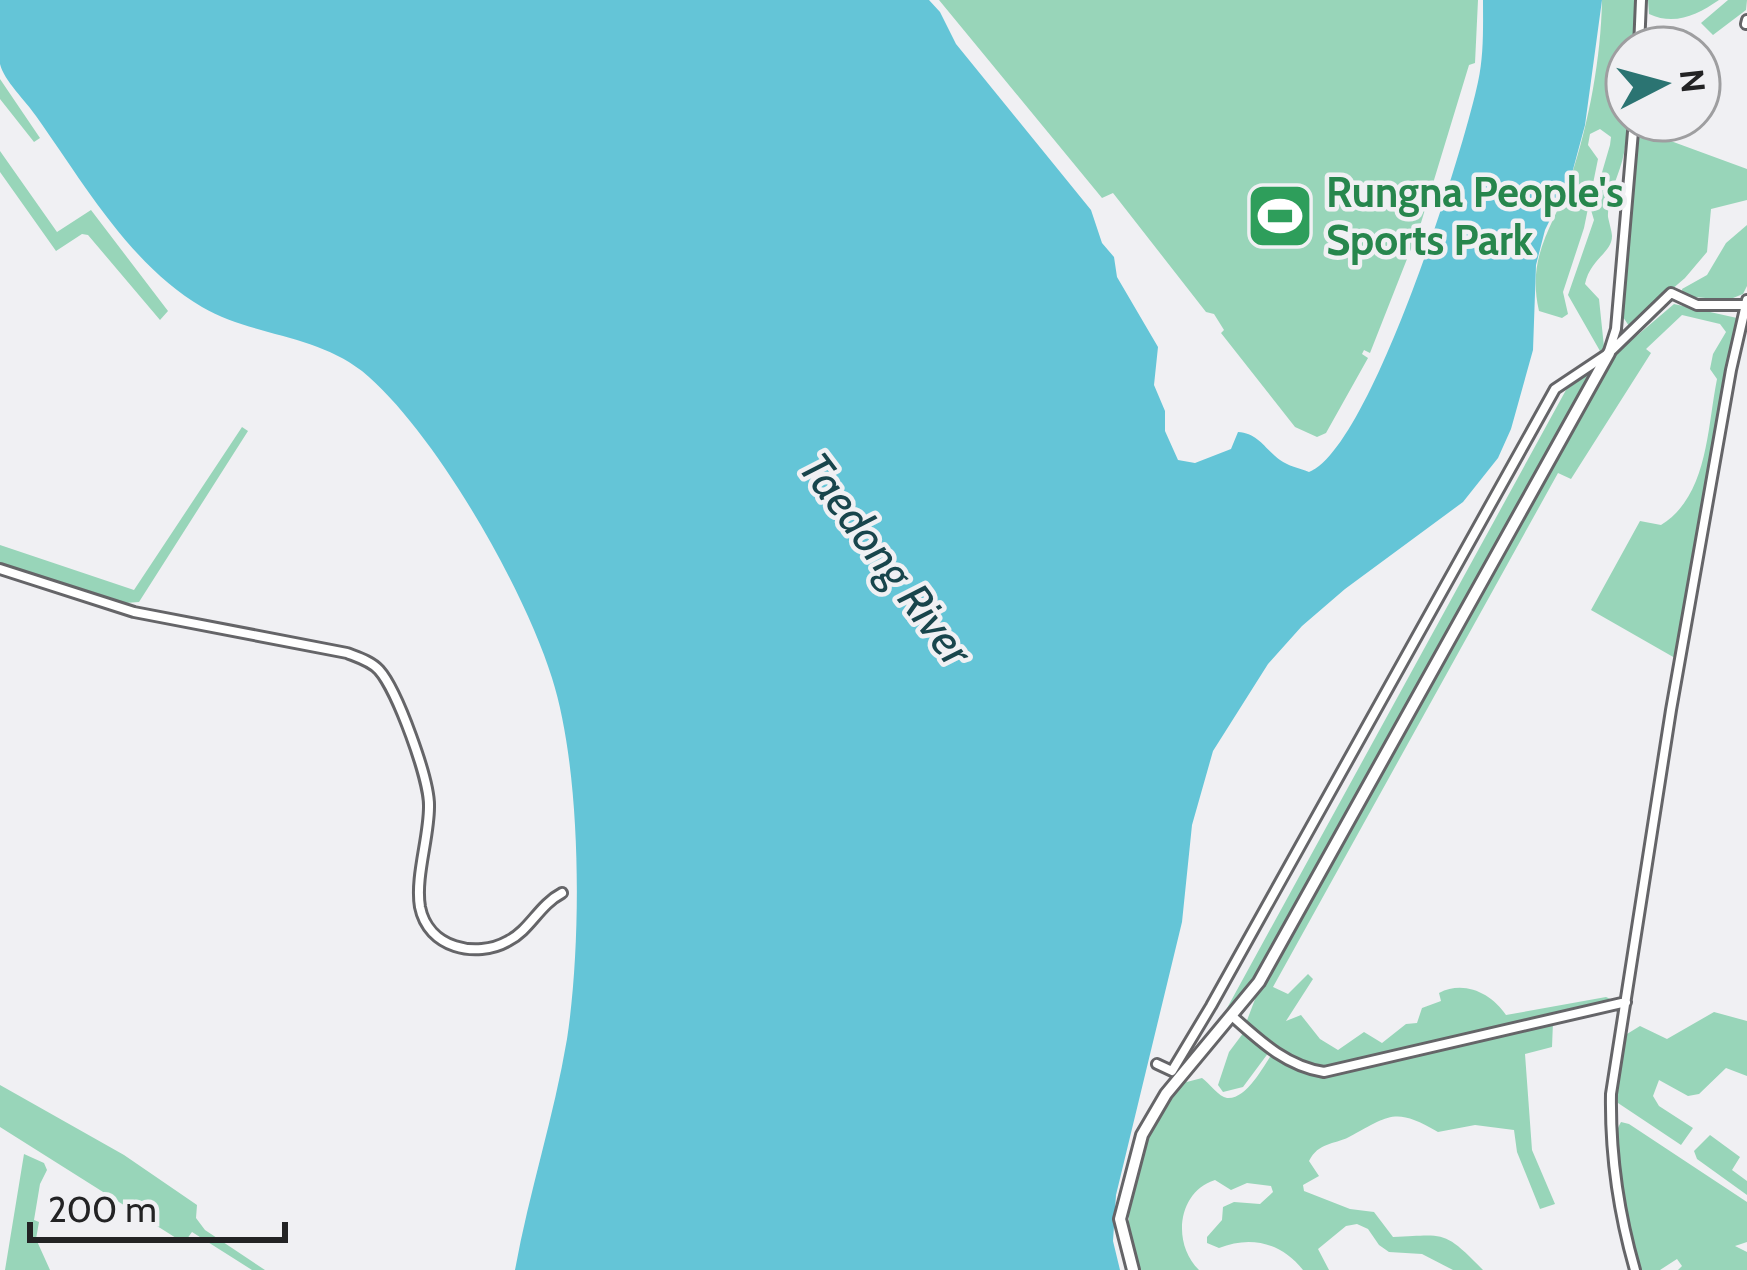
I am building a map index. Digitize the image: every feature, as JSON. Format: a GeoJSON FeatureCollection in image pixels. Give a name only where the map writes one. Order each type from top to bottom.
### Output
{"type":"FeatureCollection","features":[{"type":"Feature","properties":{"kind":"street"},"geometry":{"type":"LineString","coordinates":[[1133,1270],[1120,1219],[1133,1157],[1166,1094],[1259,982],[1609,353],[1616,328],[1632,144]]}},
{"type":"Feature","properties":{"kind":"street"},"geometry":{"type":"LineString","coordinates":[[1156,1064],[1172,1070],[1210,1006],[1555,389],[1609,353],[1671,293],[1697,305],[1746,303],[1671,710],[1611,1094],[1612,1156],[1633,1269]]}},
{"type":"Feature","properties":{"kind":"street"},"geometry":{"type":"LineString","coordinates":[[0,568],[134,612],[347,653],[369,662],[392,692],[427,784],[429,822],[419,902],[434,932],[447,945],[462,949],[506,943],[562,893]]}},
{"type":"Feature","properties":{"kind":"street"},"geometry":{"type":"LineString","coordinates":[[1232,1016],[1297,1066],[1332,1072],[1626,1002]]}},
{"type":"Feature","properties":{"kind":"green space","name":"Rungna People's Sports Park"},"geometry":{"type":"Polygon","coordinates":[[[939,0],[1478,0],[1475,63],[1469,65],[1420,226],[1370,353],[1364,350],[1362,354],[1368,358],[1326,433],[1317,437],[1295,427],[1221,333],[1224,330],[1214,314],[1206,312],[1113,193],[1102,198],[939,0]]]}},
{"type":"Feature","properties":{"kind":"green space"},"geometry":{"type":"Polygon","coordinates":[[[1602,0],[1636,0],[1635,24],[1603,24],[1603,131],[1590,134],[1588,145],[1598,159],[1584,228],[1563,292],[1568,314],[1562,318],[1539,311],[1536,273],[1571,177],[1599,44],[1602,0]]]}},
{"type":"Feature","properties":{"kind":"green space"},"geometry":{"type":"Polygon","coordinates":[[[1648,0],[1719,0],[1694,14],[1668,19],[1649,14],[1648,0]]]}},
{"type":"Feature","properties":{"kind":"green space"},"geometry":{"type":"Polygon","coordinates":[[[1728,0],[1747,0],[1746,10],[1723,27],[1701,23],[1728,0]]]}},
{"type":"Feature","properties":{"kind":"green space"},"geometry":{"type":"Polygon","coordinates":[[[0,79],[40,138],[34,142],[0,99],[0,79]]]}},
{"type":"Feature","properties":{"kind":"green space"},"geometry":{"type":"Polygon","coordinates":[[[1625,144],[1608,209],[1611,242],[1585,284],[1599,299],[1604,347],[1600,351],[1568,295],[1594,220],[1591,210],[1610,145],[1625,144]]]}},
{"type":"Feature","properties":{"kind":"green space"},"geometry":{"type":"Polygon","coordinates":[[[1636,144],[1679,144],[1747,169],[1747,200],[1711,209],[1707,252],[1685,278],[1629,326],[1621,314],[1636,144]]]}},
{"type":"Feature","properties":{"kind":"green space"},"geometry":{"type":"Polygon","coordinates":[[[0,151],[57,232],[91,210],[168,311],[160,320],[88,235],[56,251],[0,172],[0,151]]]}},
{"type":"Feature","properties":{"kind":"green space"},"geometry":{"type":"Polygon","coordinates":[[[1747,225],[1743,294],[1728,300],[1683,296],[1682,289],[1707,275],[1726,243],[1747,225]]]}},
{"type":"Feature","properties":{"kind":"green space"},"geometry":{"type":"Polygon","coordinates":[[[1674,304],[1737,318],[1675,658],[1591,610],[1640,521],[1661,525],[1676,512],[1688,497],[1703,460],[1717,379],[1710,369],[1726,332],[1720,324],[1682,315],[1646,349],[1651,353],[1571,479],[1558,473],[1273,987],[1288,994],[1308,974],[1313,979],[1286,1021],[1301,1015],[1320,1039],[1338,1050],[1364,1032],[1382,1043],[1406,1024],[1417,1023],[1422,1008],[1441,1001],[1439,993],[1448,989],[1476,991],[1506,1015],[1606,997],[1615,1001],[1331,1068],[1299,1062],[1246,1023],[1257,994],[1613,356],[1674,304]]]}},
{"type":"Feature","properties":{"kind":"green space"},"geometry":{"type":"Polygon","coordinates":[[[1590,371],[1257,977],[1226,1010],[1566,390],[1590,371]]]}},
{"type":"Feature","properties":{"kind":"green space"},"geometry":{"type":"Polygon","coordinates":[[[242,427],[248,431],[139,602],[125,603],[0,564],[0,545],[134,590],[242,427]]]}},
{"type":"Feature","properties":{"kind":"green space"},"geometry":{"type":"Polygon","coordinates":[[[1714,1012],[1747,1021],[1747,1076],[1726,1068],[1699,1094],[1688,1096],[1659,1080],[1653,1096],[1659,1106],[1693,1128],[1681,1145],[1618,1103],[1616,1090],[1627,1034],[1640,1026],[1667,1039],[1714,1012]]]}},
{"type":"Feature","properties":{"kind":"green space"},"geometry":{"type":"Polygon","coordinates":[[[1553,1022],[1552,1047],[1525,1054],[1532,1150],[1555,1204],[1540,1209],[1517,1152],[1514,1130],[1475,1125],[1438,1132],[1412,1119],[1393,1117],[1322,1147],[1309,1161],[1319,1176],[1303,1185],[1304,1191],[1350,1209],[1374,1212],[1393,1237],[1442,1237],[1483,1270],[1453,1270],[1422,1254],[1389,1252],[1357,1224],[1346,1226],[1318,1249],[1329,1270],[1303,1270],[1286,1253],[1265,1244],[1243,1242],[1219,1248],[1207,1243],[1207,1237],[1222,1220],[1223,1207],[1234,1202],[1260,1204],[1273,1192],[1271,1186],[1247,1183],[1231,1190],[1215,1180],[1193,1195],[1183,1220],[1185,1247],[1199,1270],[1137,1270],[1129,1223],[1135,1172],[1153,1125],[1179,1084],[1202,1078],[1221,1095],[1234,1097],[1253,1082],[1272,1054],[1298,1070],[1333,1074],[1553,1022]]]}},
{"type":"Feature","properties":{"kind":"green space"},"geometry":{"type":"Polygon","coordinates":[[[1244,1032],[1269,1052],[1243,1087],[1223,1092],[1218,1085],[1229,1052],[1244,1032]]]}},
{"type":"Feature","properties":{"kind":"green space"},"geometry":{"type":"Polygon","coordinates":[[[0,1085],[124,1155],[197,1205],[196,1218],[205,1230],[265,1270],[252,1270],[192,1232],[184,1243],[0,1127],[0,1085]]]}},
{"type":"Feature","properties":{"kind":"green space"},"geometry":{"type":"Polygon","coordinates":[[[1621,1122],[1747,1202],[1747,1242],[1735,1246],[1747,1252],[1747,1270],[1678,1270],[1682,1266],[1677,1259],[1660,1270],[1640,1270],[1616,1173],[1616,1136],[1621,1122]]]}},
{"type":"Feature","properties":{"kind":"green space"},"geometry":{"type":"Polygon","coordinates":[[[1710,1135],[1740,1157],[1732,1170],[1747,1181],[1747,1195],[1697,1159],[1694,1151],[1710,1135]]]}},
{"type":"Feature","properties":{"kind":"green space"},"geometry":{"type":"Polygon","coordinates":[[[24,1154],[44,1163],[47,1170],[34,1220],[39,1222],[36,1239],[50,1270],[5,1270],[24,1154]]]}},
{"type":"Feature","properties":{"kind":"water","name":"Taedong River"},"geometry":{"type":"Polygon","coordinates":[[[0,0],[929,0],[956,44],[1091,210],[1102,243],[1114,257],[1117,277],[1158,347],[1154,385],[1178,460],[1195,463],[1231,449],[1238,432],[1256,438],[1283,462],[1309,472],[1333,452],[1359,411],[1411,295],[1478,82],[1483,0],[1602,0],[1585,125],[1571,177],[1545,230],[1536,265],[1533,350],[1498,458],[1463,502],[1302,626],[1268,664],[1213,751],[1192,825],[1182,922],[1116,1195],[1113,1241],[1120,1270],[515,1270],[567,1039],[577,906],[569,760],[562,716],[539,641],[474,513],[390,397],[362,371],[324,349],[202,307],[130,246],[2,70],[0,0]]]}},
{"type":"Feature","properties":{"kind":"place","name":"Rungna People's Sports Park"},"geometry":{"type":"Point","coordinates":[1280,216]}}]}
